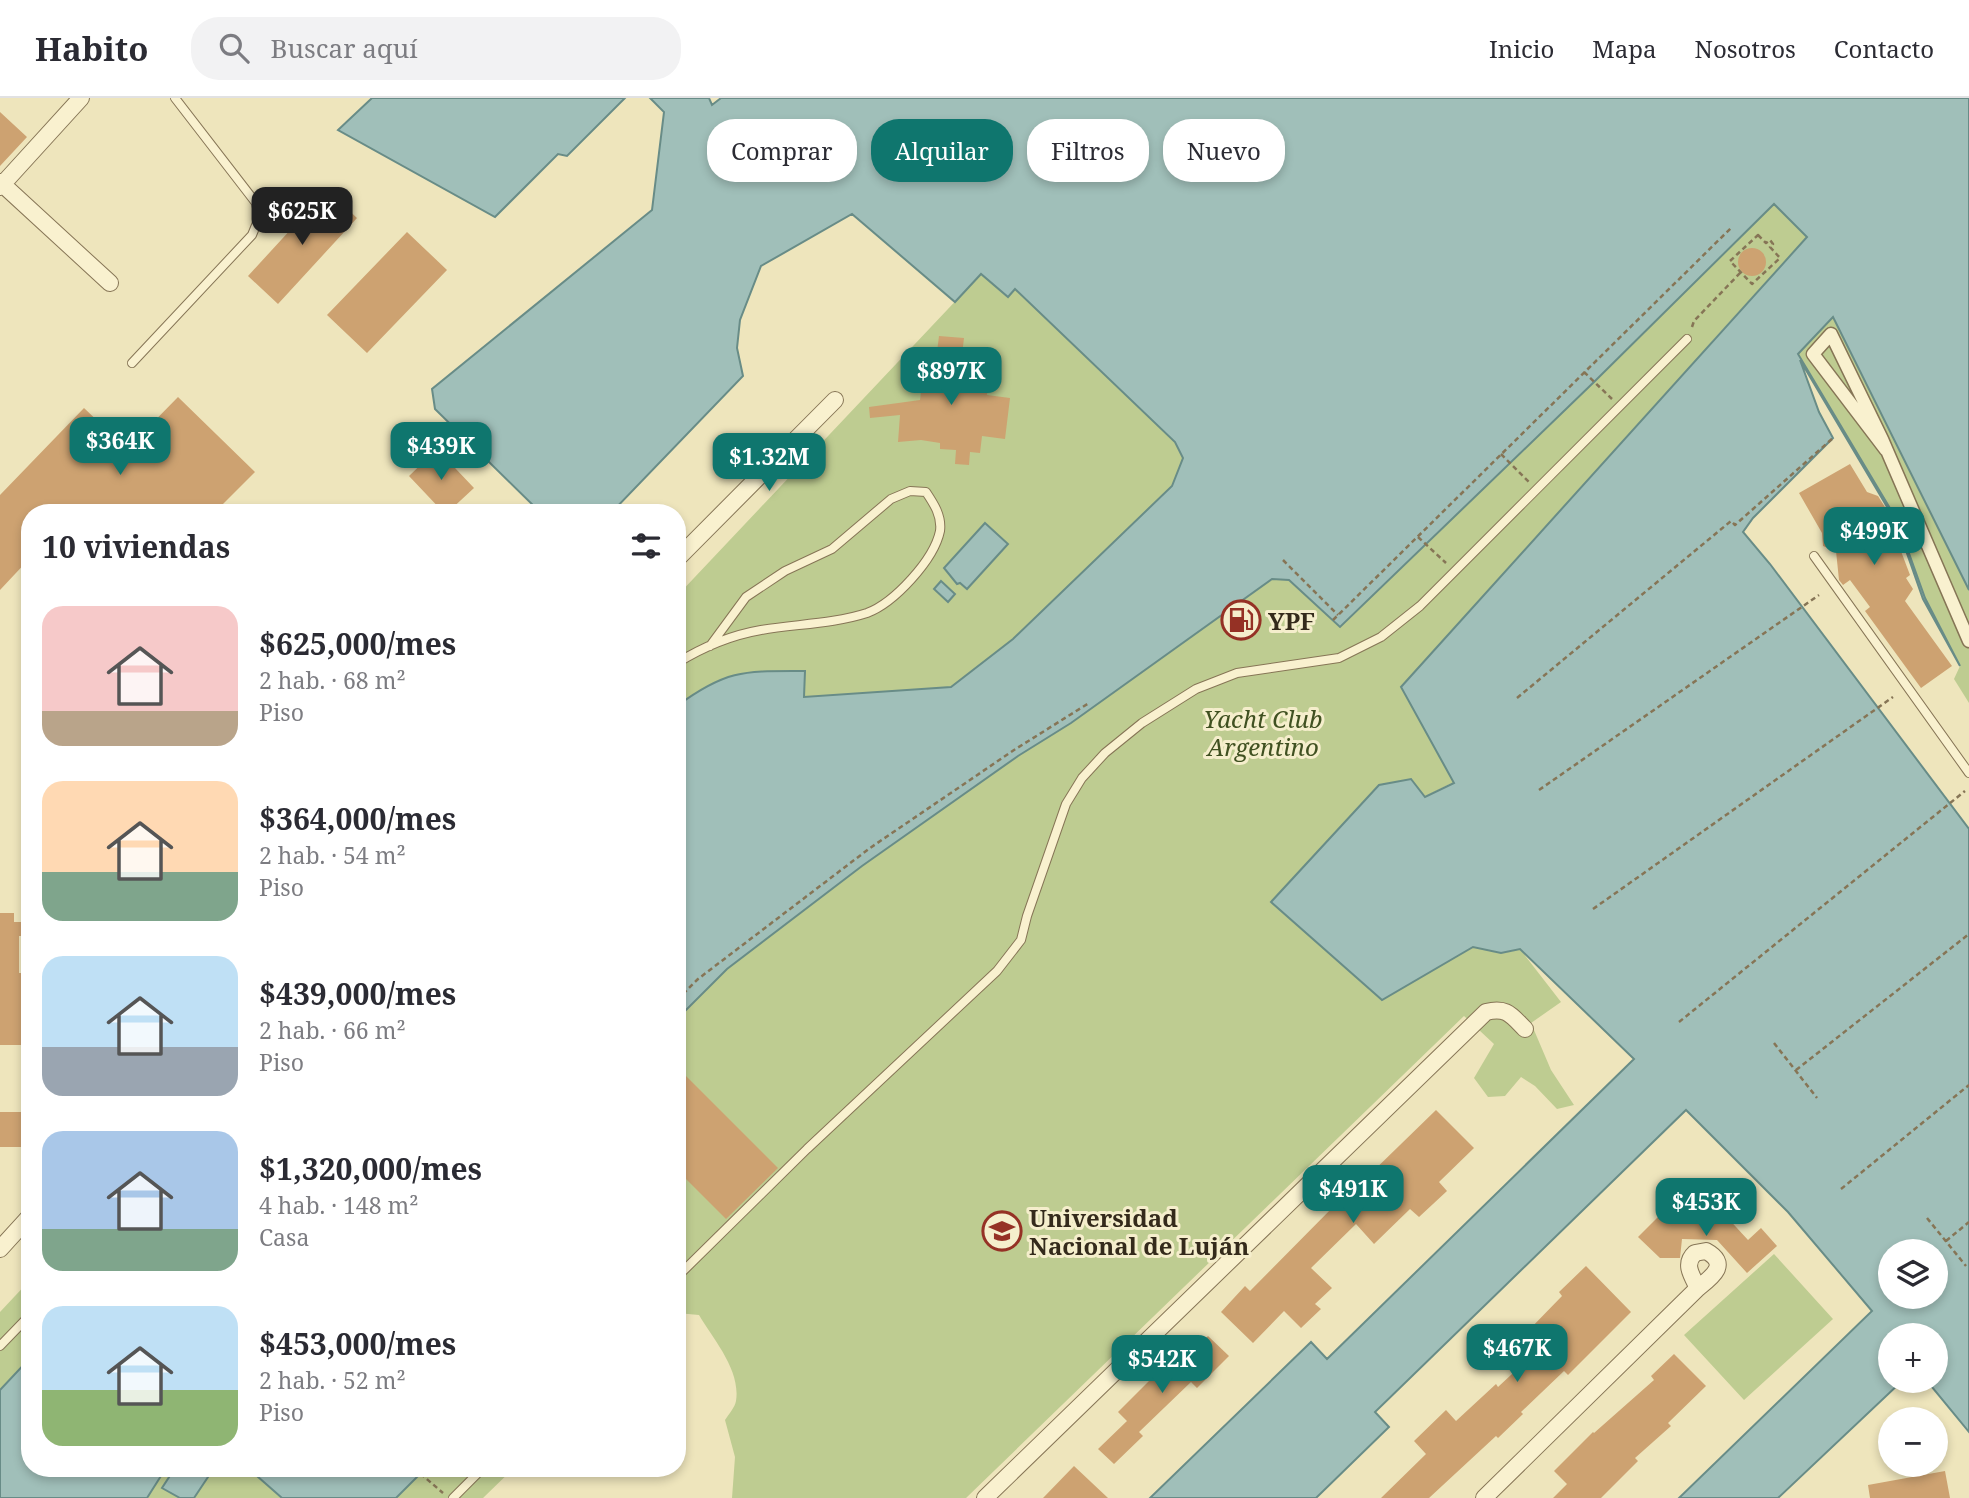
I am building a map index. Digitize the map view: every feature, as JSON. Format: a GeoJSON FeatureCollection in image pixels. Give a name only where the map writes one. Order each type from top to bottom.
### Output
{"type":"FeatureCollection","features":[{"type":"Feature","properties":{"kind":"street"},"geometry":{"type":"LineString","coordinates":[[81,98],[1,184],[110,283]]}},
{"type":"Feature","properties":{"kind":"street"},"geometry":{"type":"LineString","coordinates":[[1886,450],[1813,354],[1831,334],[1882,439],[1969,641]]}},
{"type":"Feature","properties":{"kind":"street"},"geometry":{"type":"LineString","coordinates":[[686,550],[835,400]]}},
{"type":"Feature","properties":{"kind":"street"},"geometry":{"type":"LineString","coordinates":[[985,1498],[1486,1012],[1497,1009],[1507,1011],[1525,1029]]}},
{"type":"Feature","properties":{"kind":"street"},"geometry":{"type":"LineString","coordinates":[[0,1249],[21,1226]]}},
{"type":"Feature","properties":{"kind":"street"},"geometry":{"type":"LineString","coordinates":[[1484,1498],[1698,1288]]}},
{"type":"Feature","properties":{"kind":"lane"},"geometry":{"type":"LineString","coordinates":[[132,363],[252,235],[259,218],[256,203],[176,98]]}},
{"type":"Feature","properties":{"kind":"lane"},"geometry":{"type":"LineString","coordinates":[[686,1268],[807,1149],[997,971],[1021,940],[1066,804],[1082,778],[1105,753],[1142,723],[1196,689],[1237,673],[1339,658],[1362,648],[1400,623],[1687,339]]}},
{"type":"Feature","properties":{"kind":"lane"},"geometry":{"type":"LineString","coordinates":[[686,658],[710,646],[758,630],[839,619],[880,607],[918,572],[940,531],[937,509],[926,492],[910,491],[891,499],[832,550],[785,571],[746,597],[710,646]]}},
{"type":"Feature","properties":{"kind":"lane"},"geometry":{"type":"LineString","coordinates":[[1814,556],[1969,773]]}},
{"type":"Feature","properties":{"kind":"lane"},"geometry":{"type":"LineString","coordinates":[[0,1346],[21,1324]]}},
{"type":"Feature","properties":{"kind":"lane"},"geometry":{"type":"LineString","coordinates":[[451,1498],[473,1477]]}},
{"type":"Feature","properties":{"kind":"path"},"geometry":{"type":"LineString","coordinates":[[1333,620],[1731,228]]}},
{"type":"Feature","properties":{"kind":"path"},"geometry":{"type":"LineString","coordinates":[[1758,235],[1766,243],[1770,240],[1773,244],[1770,247],[1780,258],[1752,284],[1741,272],[1730,261],[1758,235]]}},
{"type":"Feature","properties":{"kind":"path"},"geometry":{"type":"LineString","coordinates":[[1687,339],[1694,321],[1741,272]]}},
{"type":"Feature","properties":{"kind":"path"},"geometry":{"type":"LineString","coordinates":[[1584,372],[1619,407]]}},
{"type":"Feature","properties":{"kind":"path"},"geometry":{"type":"LineString","coordinates":[[1517,698],[1731,521],[1735,525],[1833,438]]}},
{"type":"Feature","properties":{"kind":"path"},"geometry":{"type":"LineString","coordinates":[[1501,454],[1536,489]]}},
{"type":"Feature","properties":{"kind":"path"},"geometry":{"type":"LineString","coordinates":[[1418,537],[1454,571]]}},
{"type":"Feature","properties":{"kind":"path"},"geometry":{"type":"LineString","coordinates":[[1283,560],[1338,615]]}},
{"type":"Feature","properties":{"kind":"path"},"geometry":{"type":"LineString","coordinates":[[1539,790],[1819,595]]}},
{"type":"Feature","properties":{"kind":"path"},"geometry":{"type":"LineString","coordinates":[[1592,909],[1893,697]]}},
{"type":"Feature","properties":{"kind":"path"},"geometry":{"type":"LineString","coordinates":[[686,991],[698,979],[870,848],[1014,750],[1089,703]]}},
{"type":"Feature","properties":{"kind":"path"},"geometry":{"type":"LineString","coordinates":[[1679,1022],[1965,791]]}},
{"type":"Feature","properties":{"kind":"path"},"geometry":{"type":"LineString","coordinates":[[1796,1070],[1969,934]]}},
{"type":"Feature","properties":{"kind":"path"},"geometry":{"type":"LineString","coordinates":[[1774,1043],[1817,1098]]}},
{"type":"Feature","properties":{"kind":"path"},"geometry":{"type":"LineString","coordinates":[[1841,1189],[1969,1085]]}},
{"type":"Feature","properties":{"kind":"path"},"geometry":{"type":"LineString","coordinates":[[1927,1218],[1944,1239]]}},
{"type":"Feature","properties":{"kind":"path"},"geometry":{"type":"LineString","coordinates":[[1948,1239],[1969,1223]]}},
{"type":"Feature","properties":{"kind":"path"},"geometry":{"type":"LineString","coordinates":[[1948,1244],[1966,1266]]}},
{"type":"Feature","properties":{"kind":"path"},"geometry":{"type":"LineString","coordinates":[[425,1477],[451,1498]]}},
{"type":"Feature","properties":{"kind":"green space","name":"Yacht Club Argentino"},"geometry":{"type":"Polygon","coordinates":[[[1774,204],[1807,237],[1712,341],[1454,782],[1424,797],[1463,951],[1473,947],[1501,953],[1520,949],[1561,1002],[1531,1023],[1551,1070],[1574,1105],[1557,1109],[1535,1086],[1521,1077],[1505,1096],[1488,1097],[1474,1078],[1494,1044],[1464,1016],[966,1498],[732,1498],[735,1457],[725,1420],[736,1401],[734,1378],[725,1355],[699,1315],[686,1314],[686,1010],[727,969],[862,866],[1018,756],[1071,723],[1272,579],[1288,580],[1340,626],[1594,382],[1774,204]]]}},
{"type":"Feature","properties":{"kind":"green space"},"geometry":{"type":"Polygon","coordinates":[[[981,274],[1008,297],[1015,289],[1175,442],[1183,458],[1172,486],[1013,639],[951,688],[803,697],[698,691],[686,700],[686,586],[981,274]]]}},
{"type":"Feature","properties":{"kind":"green space"},"geometry":{"type":"Polygon","coordinates":[[[1832,316],[1969,590],[1969,703],[1954,679],[1960,666],[1925,598],[1897,520],[1798,354],[1832,316]]]}},
{"type":"Feature","properties":{"kind":"green space"},"geometry":{"type":"Polygon","coordinates":[[[1774,1254],[1833,1319],[1744,1400],[1684,1335],[1774,1254]]]}},
{"type":"Feature","properties":{"kind":"green space"},"geometry":{"type":"Polygon","coordinates":[[[21,1290],[21,1368],[0,1390],[0,1312],[21,1290]]]}},
{"type":"Feature","properties":{"kind":"green space"},"geometry":{"type":"Polygon","coordinates":[[[160,1477],[170,1477],[163,1488],[180,1498],[147,1498],[160,1477]]]}},
{"type":"Feature","properties":{"kind":"green space"},"geometry":{"type":"Polygon","coordinates":[[[208,1477],[258,1477],[282,1498],[194,1498],[208,1477]]]}},
{"type":"Feature","properties":{"kind":"green space"},"geometry":{"type":"Polygon","coordinates":[[[417,1477],[505,1477],[483,1498],[396,1498],[417,1477]]]}},
{"type":"Feature","properties":{"kind":"water"},"geometry":{"type":"Polygon","coordinates":[[[372,98],[625,98],[567,156],[558,154],[495,217],[338,130],[372,98]]]}},
{"type":"Feature","properties":{"kind":"water"},"geometry":{"type":"Polygon","coordinates":[[[650,98],[709,98],[712,105],[721,98],[1969,98],[1969,590],[1833,317],[1798,354],[1897,520],[1925,598],[1960,666],[1923,599],[1896,522],[1800,360],[1819,412],[1833,438],[1753,518],[1743,532],[1770,564],[1969,829],[1969,1432],[1937,1393],[1948,1393],[1948,1323],[1878,1323],[1878,1393],[1889,1393],[1778,1498],[1679,1498],[1872,1311],[1788,1212],[1686,1110],[1375,1412],[1389,1427],[1316,1498],[1150,1498],[1311,1342],[1327,1359],[1634,1059],[1520,949],[1501,953],[1473,947],[1382,1000],[1271,902],[1379,785],[1411,779],[1425,797],[1454,783],[1401,687],[1807,237],[1774,204],[1340,627],[1289,580],[1272,579],[1071,723],[1018,756],[862,866],[727,969],[686,1010],[686,700],[724,679],[767,671],[805,671],[804,697],[951,687],[1013,639],[1172,486],[1183,458],[1175,442],[1015,289],[1008,297],[981,274],[955,302],[852,214],[761,266],[740,320],[737,348],[743,376],[620,504],[532,504],[435,409],[432,389],[652,210],[664,112],[650,98]]]}},
{"type":"Feature","properties":{"kind":"water"},"geometry":{"type":"Polygon","coordinates":[[[985,523],[1008,544],[967,589],[960,583],[957,584],[944,568],[985,523]]]}},
{"type":"Feature","properties":{"kind":"water"},"geometry":{"type":"Polygon","coordinates":[[[941,581],[955,594],[948,602],[934,589],[941,581]]]}},
{"type":"Feature","properties":{"kind":"water"},"geometry":{"type":"Polygon","coordinates":[[[21,1368],[21,1477],[160,1477],[147,1498],[0,1498],[0,1390],[21,1368]]]}},
{"type":"Feature","properties":{"kind":"water"},"geometry":{"type":"Polygon","coordinates":[[[169,1477],[208,1477],[194,1498],[180,1498],[162,1488],[169,1477]]]}},
{"type":"Feature","properties":{"kind":"water"},"geometry":{"type":"Polygon","coordinates":[[[258,1477],[417,1477],[396,1498],[282,1498],[258,1477]]]}},
{"type":"Feature","properties":{"kind":"building"},"geometry":{"type":"Polygon","coordinates":[[[0,112],[27,137],[0,166],[0,112]]]}},
{"type":"Feature","properties":{"kind":"building"},"geometry":{"type":"Polygon","coordinates":[[[327,190],[357,218],[278,304],[248,276],[327,190]]]}},
{"type":"Feature","properties":{"kind":"building"},"geometry":{"type":"Polygon","coordinates":[[[407,232],[447,270],[367,353],[327,315],[407,232]]]}},
{"type":"Feature","properties":{"kind":"building"},"geometry":{"type":"Polygon","coordinates":[[[1752,248],[1762,252],[1766,262],[1762,272],[1752,276],[1742,272],[1738,262],[1742,252],[1752,248]]]}},
{"type":"Feature","properties":{"kind":"building"},"geometry":{"type":"Polygon","coordinates":[[[939,336],[964,338],[960,371],[989,374],[987,395],[1010,398],[1005,439],[982,436],[980,453],[970,452],[969,465],[955,464],[956,450],[940,449],[940,443],[921,440],[898,442],[900,415],[870,418],[869,407],[920,400],[924,367],[935,368],[939,336]]]}},
{"type":"Feature","properties":{"kind":"building"},"geometry":{"type":"Polygon","coordinates":[[[178,397],[255,472],[223,504],[21,504],[21,568],[0,590],[0,495],[84,408],[127,449],[178,397]]]}},
{"type":"Feature","properties":{"kind":"building"},"geometry":{"type":"Polygon","coordinates":[[[437,449],[474,488],[457,504],[435,504],[409,476],[437,449]]]}},
{"type":"Feature","properties":{"kind":"building"},"geometry":{"type":"Polygon","coordinates":[[[1850,464],[1867,492],[1878,496],[1895,523],[1893,530],[1910,575],[1906,578],[1913,589],[1905,601],[1952,666],[1921,688],[1865,611],[1870,607],[1850,580],[1843,585],[1839,580],[1836,551],[1823,546],[1822,533],[1799,493],[1850,464]]]}},
{"type":"Feature","properties":{"kind":"building"},"geometry":{"type":"Polygon","coordinates":[[[0,913],[14,913],[14,922],[21,922],[21,1045],[0,1045],[0,913]]]}},
{"type":"Feature","properties":{"kind":"building"},"geometry":{"type":"Polygon","coordinates":[[[686,1076],[778,1168],[726,1219],[686,1179],[686,1076]]]}},
{"type":"Feature","properties":{"kind":"building"},"geometry":{"type":"Polygon","coordinates":[[[1436,1110],[1474,1148],[1439,1182],[1447,1191],[1419,1217],[1410,1209],[1374,1244],[1356,1224],[1311,1268],[1332,1288],[1315,1304],[1321,1309],[1301,1328],[1284,1311],[1253,1343],[1221,1312],[1245,1286],[1250,1291],[1362,1178],[1364,1180],[1436,1110]]]}},
{"type":"Feature","properties":{"kind":"building"},"geometry":{"type":"Polygon","coordinates":[[[0,1112],[21,1112],[21,1147],[0,1147],[0,1112]]]}},
{"type":"Feature","properties":{"kind":"building"},"geometry":{"type":"Polygon","coordinates":[[[1660,1215],[1725,1215],[1748,1240],[1761,1228],[1777,1246],[1747,1273],[1717,1240],[1682,1239],[1680,1258],[1660,1258],[1638,1237],[1660,1215]]]}},
{"type":"Feature","properties":{"kind":"building"},"geometry":{"type":"Polygon","coordinates":[[[1586,1266],[1631,1312],[1568,1375],[1564,1371],[1498,1438],[1496,1436],[1429,1498],[1381,1498],[1426,1454],[1414,1441],[1446,1410],[1456,1421],[1540,1348],[1526,1333],[1562,1296],[1559,1292],[1586,1266]]]}},
{"type":"Feature","properties":{"kind":"building"},"geometry":{"type":"Polygon","coordinates":[[[1208,1336],[1229,1356],[1197,1388],[1191,1382],[1139,1432],[1143,1436],[1114,1464],[1098,1449],[1127,1421],[1118,1412],[1176,1354],[1183,1361],[1208,1336]]]}},
{"type":"Feature","properties":{"kind":"building"},"geometry":{"type":"Polygon","coordinates":[[[1674,1354],[1706,1386],[1668,1423],[1671,1426],[1635,1458],[1638,1461],[1601,1498],[1553,1498],[1567,1484],[1554,1471],[1593,1432],[1654,1380],[1651,1376],[1674,1354]]]}},
{"type":"Feature","properties":{"kind":"building"},"geometry":{"type":"Polygon","coordinates":[[[1074,1466],[1108,1498],[1043,1498],[1074,1466]]]}},
{"type":"Feature","properties":{"kind":"building"},"geometry":{"type":"Polygon","coordinates":[[[1912,1477],[1946,1477],[1950,1498],[1870,1498],[1868,1485],[1912,1477]]]}},
{"type":"Feature","properties":{"kind":"place","name":"YPF"},"geometry":{"type":"Point","coordinates":[1241,620]}},
{"type":"Feature","properties":{"kind":"place","name":"Universidad Nacional de Luján"},"geometry":{"type":"Point","coordinates":[1002,1231]}}]}
